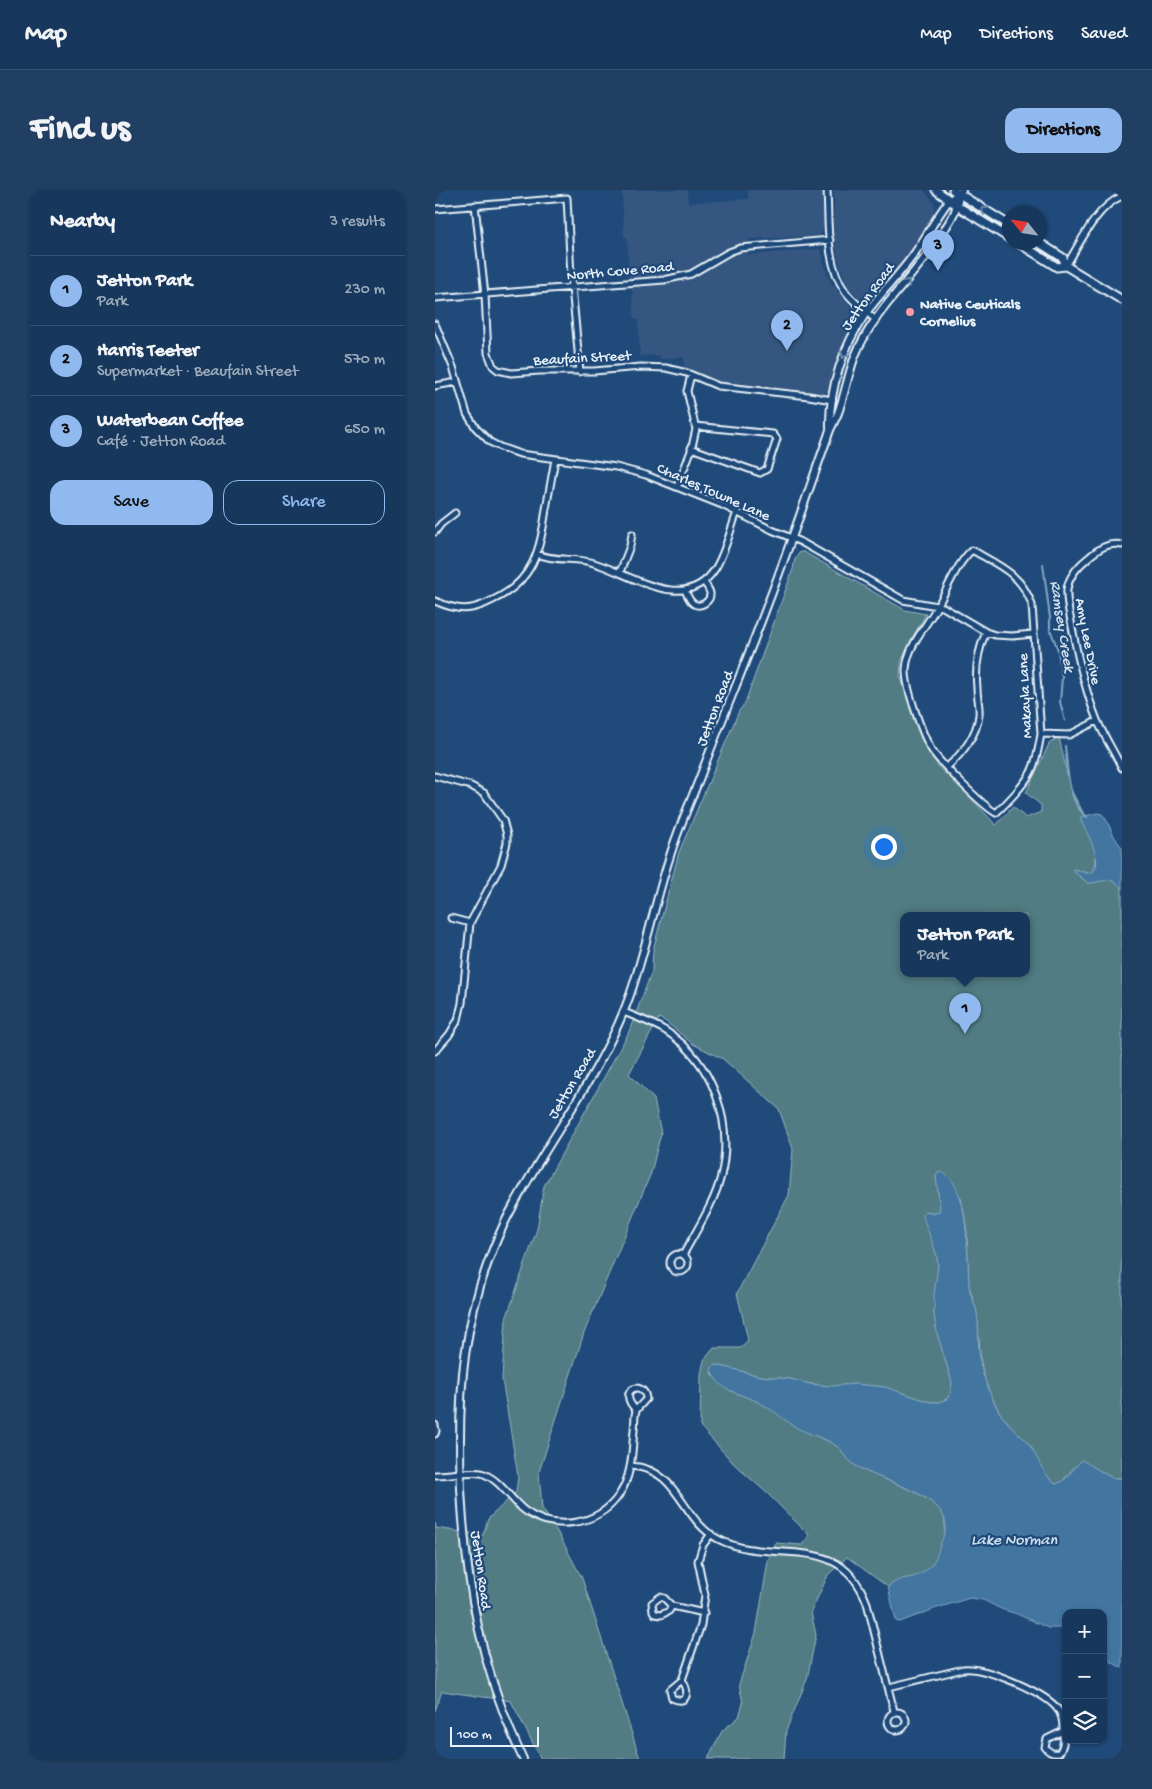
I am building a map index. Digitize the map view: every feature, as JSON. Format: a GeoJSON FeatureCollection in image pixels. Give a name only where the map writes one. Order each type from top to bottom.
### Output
{"type":"FeatureCollection","features":[{"type":"Feature","properties":{"kind":"main road"},"geometry":{"type":"LineString","coordinates":[[935,190],[1002,234]]}},
{"type":"Feature","properties":{"kind":"main road"},"geometry":{"type":"LineString","coordinates":[[958,191],[1002,220]]}},
{"type":"Feature","properties":{"kind":"main road"},"geometry":{"type":"LineString","coordinates":[[1047,248],[1063,258],[1066,266]]}},
{"type":"Feature","properties":{"kind":"main road"},"geometry":{"type":"LineString","coordinates":[[1030,250],[1057,266],[1066,266],[1122,300]]}},
{"type":"Feature","properties":{"kind":"street"},"geometry":{"type":"LineString","coordinates":[[827,190],[833,266],[840,283],[852,299],[876,320]]}},
{"type":"Feature","properties":{"kind":"street"},"geometry":{"type":"LineString","coordinates":[[958,191],[959,207]]}},
{"type":"Feature","properties":{"kind":"street","name":"Jetton Road"},"geometry":{"type":"LineString","coordinates":[[830,430],[832,400],[844,353],[851,339],[867,313],[911,258],[949,200],[958,191]]}},
{"type":"Feature","properties":{"kind":"street"},"geometry":{"type":"LineString","coordinates":[[1066,266],[1097,217],[1122,196]]}},
{"type":"Feature","properties":{"kind":"street"},"geometry":{"type":"LineString","coordinates":[[435,209],[567,198],[572,288],[580,372]]}},
{"type":"Feature","properties":{"kind":"street","name":"Beaufain Street"},"geometry":{"type":"LineString","coordinates":[[475,205],[485,295],[488,353],[493,366],[498,370],[511,373],[540,371],[580,372],[641,367],[666,368],[732,389],[832,400]]}},
{"type":"Feature","properties":{"kind":"street","name":"Jetton Road"},"geometry":{"type":"LineString","coordinates":[[523,1759],[493,1684],[483,1650],[469,1584],[464,1543],[460,1417],[463,1366],[472,1316],[489,1261],[501,1230],[519,1194],[598,1064],[624,1012],[638,970],[670,855],[792,539],[830,430],[837,416],[858,350],[876,320],[927,257],[959,207]]}},
{"type":"Feature","properties":{"kind":"street","name":"North Cove Road"},"geometry":{"type":"LineString","coordinates":[[435,298],[648,282],[685,276],[740,248],[830,240]]}},
{"type":"Feature","properties":{"kind":"street","name":"Charles Towne Lane"},"geometry":{"type":"LineString","coordinates":[[435,324],[453,367],[465,408],[472,422],[490,442],[511,452],[616,467],[646,475],[737,512],[801,542],[903,600],[943,606],[987,632]]}},
{"type":"Feature","properties":{"kind":"street"},"geometry":{"type":"LineString","coordinates":[[677,487],[691,448],[695,426],[687,392],[691,375]]}},
{"type":"Feature","properties":{"kind":"street"},"geometry":{"type":"LineString","coordinates":[[435,386],[457,382]]}},
{"type":"Feature","properties":{"kind":"street"},"geometry":{"type":"LineString","coordinates":[[691,448],[760,473],[767,469],[777,439],[773,434],[695,426]]}},
{"type":"Feature","properties":{"kind":"street"},"geometry":{"type":"LineString","coordinates":[[435,601],[459,610],[469,609],[485,604],[507,593],[522,580],[537,554],[555,459]]}},
{"type":"Feature","properties":{"kind":"street"},"geometry":{"type":"LineString","coordinates":[[537,554],[553,560],[592,562],[659,588],[672,591],[685,590],[704,582],[716,567],[737,512]]}},
{"type":"Feature","properties":{"kind":"street"},"geometry":{"type":"LineString","coordinates":[[435,532],[441,524],[455,514]]}},
{"type":"Feature","properties":{"kind":"street"},"geometry":{"type":"LineString","coordinates":[[620,572],[630,546],[632,534]]}},
{"type":"Feature","properties":{"kind":"street","name":"Amy Lee Drive"},"geometry":{"type":"LineString","coordinates":[[1122,545],[1110,544],[1103,546],[1089,556],[1073,573],[1067,589],[1067,601],[1086,690],[1097,721],[1122,768]]}},
{"type":"Feature","properties":{"kind":"street","name":"Makayla Lane"},"geometry":{"type":"LineString","coordinates":[[971,550],[1006,570],[1024,587],[1032,605],[1033,634],[1041,734],[1031,773],[1005,806],[996,813],[977,798],[932,750],[925,737],[908,684],[906,670],[914,643],[938,606],[952,578],[971,550]]}},
{"type":"Feature","properties":{"kind":"street"},"geometry":{"type":"LineString","coordinates":[[685,590],[694,604],[702,605],[709,600],[710,596],[704,582]]}},
{"type":"Feature","properties":{"kind":"street"},"geometry":{"type":"LineString","coordinates":[[947,767],[957,759],[966,747],[979,716],[976,667],[980,649],[987,632],[1003,636],[1033,634]]}},
{"type":"Feature","properties":{"kind":"street"},"geometry":{"type":"LineString","coordinates":[[1041,734],[1069,735],[1097,721]]}},
{"type":"Feature","properties":{"kind":"street"},"geometry":{"type":"LineString","coordinates":[[435,776],[481,790],[495,807],[505,827],[507,843],[504,858],[470,923],[461,1011],[454,1028],[435,1051]]}},
{"type":"Feature","properties":{"kind":"street"},"geometry":{"type":"LineString","coordinates":[[451,918],[470,923]]}},
{"type":"Feature","properties":{"kind":"street"},"geometry":{"type":"LineString","coordinates":[[624,1012],[665,1030],[691,1054],[714,1089],[724,1119],[725,1142],[721,1177],[703,1219],[683,1255]]}},
{"type":"Feature","properties":{"kind":"street"},"geometry":{"type":"LineString","coordinates":[[435,1475],[481,1473],[500,1486],[517,1504],[535,1517],[551,1522],[572,1523],[592,1517],[612,1503],[623,1489],[631,1466],[637,1410]]}},
{"type":"Feature","properties":{"kind":"street"},"geometry":{"type":"LineString","coordinates":[[435,1425],[435,1434]]}},
{"type":"Feature","properties":{"kind":"street"},"geometry":{"type":"LineString","coordinates":[[631,1466],[645,1468],[663,1478],[675,1490],[698,1523],[718,1539],[743,1549],[818,1555],[843,1569],[857,1583],[864,1594],[894,1712]]}},
{"type":"Feature","properties":{"kind":"street"},"geometry":{"type":"LineString","coordinates":[[682,1680],[704,1613],[705,1595],[698,1561],[703,1545],[711,1534]]}},
{"type":"Feature","properties":{"kind":"street"},"geometry":{"type":"LineString","coordinates":[[672,1606],[704,1613]]}},
{"type":"Feature","properties":{"kind":"street"},"geometry":{"type":"LineString","coordinates":[[889,1687],[963,1668],[975,1668],[1004,1678],[1049,1701],[1062,1718]]}},
{"type":"Feature","properties":{"kind":"street"},"geometry":{"type":"LineString","coordinates":[[1063,1731],[1064,1745],[1059,1753],[1054,1754],[1047,1751],[1045,1747],[1047,1739],[1063,1731]]}},
{"type":"Feature","properties":{"kind":"shaded area"},"geometry":{"type":"Polygon","coordinates":[[[622,190],[687,190],[688,203],[748,199],[748,190],[824,190],[825,229],[819,236],[749,239],[748,255],[819,249],[822,252],[825,268],[832,284],[859,316],[838,361],[830,391],[823,394],[724,383],[684,367],[684,357],[660,359],[659,355],[640,356],[638,319],[634,319],[632,290],[629,279],[627,237],[624,237],[622,190]]]}},
{"type":"Feature","properties":{"kind":"shaded area"},"geometry":{"type":"Polygon","coordinates":[[[834,190],[923,190],[934,202],[935,209],[932,220],[875,298],[868,302],[863,301],[848,288],[838,261],[834,235],[834,190]]]}},
{"type":"Feature","properties":{"kind":"green space"},"geometry":{"type":"Polygon","coordinates":[[[800,552],[804,552],[905,610],[926,614],[901,662],[900,675],[907,698],[925,747],[940,769],[954,780],[996,825],[1013,807],[1026,818],[1041,812],[1041,805],[1026,793],[1049,744],[1059,737],[1070,788],[1084,814],[1080,819],[1093,845],[1096,859],[1092,872],[1088,873],[1074,869],[1073,871],[1088,883],[1110,880],[1122,888],[1122,1478],[1112,1478],[1097,1469],[1074,1467],[1061,1483],[1055,1484],[1042,1470],[1031,1447],[1001,1415],[987,1388],[981,1363],[977,1313],[969,1286],[967,1232],[961,1198],[939,1172],[936,1176],[939,1211],[934,1214],[927,1211],[938,1266],[934,1314],[937,1333],[952,1382],[951,1392],[947,1399],[939,1402],[930,1402],[885,1387],[855,1384],[831,1386],[804,1383],[790,1379],[760,1376],[717,1365],[711,1373],[729,1390],[762,1404],[797,1427],[838,1447],[859,1468],[927,1499],[942,1513],[944,1519],[945,1526],[941,1548],[926,1571],[916,1576],[899,1580],[888,1587],[847,1557],[828,1575],[811,1612],[816,1635],[807,1679],[786,1731],[784,1759],[708,1759],[722,1731],[739,1717],[743,1703],[739,1684],[756,1633],[768,1561],[776,1543],[802,1545],[809,1535],[768,1494],[734,1464],[700,1426],[701,1374],[704,1360],[714,1348],[741,1348],[748,1340],[737,1293],[789,1195],[793,1149],[779,1109],[723,1059],[693,1044],[659,1018],[629,1074],[654,1099],[661,1133],[651,1173],[584,1333],[539,1472],[542,1508],[582,1578],[640,1759],[541,1759],[511,1701],[442,1691],[435,1711],[435,1523],[436,1528],[483,1535],[488,1519],[516,1492],[518,1476],[502,1379],[506,1319],[537,1229],[544,1186],[628,1034],[652,971],[653,950],[679,852],[739,711],[745,703],[795,559],[800,552]]]}},
{"type":"Feature","properties":{"kind":"water"},"geometry":{"type":"Polygon","coordinates":[[[1102,814],[1106,819],[1122,848],[1122,888],[1110,880],[1088,883],[1072,870],[1089,873],[1095,870],[1097,864],[1094,848],[1080,819],[1084,816],[1102,814]]]}},
{"type":"Feature","properties":{"kind":"water","name":"Lake Norman"},"geometry":{"type":"Polygon","coordinates":[[[939,1172],[949,1177],[962,1203],[967,1240],[969,1288],[977,1313],[981,1367],[999,1411],[1030,1446],[1044,1471],[1055,1484],[1063,1481],[1082,1460],[1112,1478],[1122,1478],[1122,1668],[1107,1659],[1107,1609],[1062,1609],[1062,1628],[1048,1628],[983,1600],[970,1598],[900,1622],[896,1621],[888,1587],[899,1580],[920,1574],[932,1563],[937,1555],[946,1523],[940,1511],[932,1503],[910,1489],[858,1467],[845,1456],[841,1449],[833,1444],[797,1428],[772,1410],[725,1387],[715,1378],[711,1371],[712,1367],[717,1365],[760,1376],[790,1379],[810,1384],[831,1386],[855,1384],[885,1387],[930,1402],[939,1402],[947,1399],[951,1392],[952,1382],[937,1333],[934,1314],[934,1294],[938,1266],[937,1256],[922,1214],[925,1211],[934,1214],[939,1211],[936,1176],[939,1172]]]}},
{"type":"Feature","properties":{"kind":"waterway","name":"Ramsey Creek"},"geometry":{"type":"LineString","coordinates":[[1043,564],[1050,629],[1058,650],[1062,677],[1060,702],[1065,721]]}},
{"type":"Feature","properties":{"kind":"waterway","name":"Ramsey Creek"},"geometry":{"type":"LineString","coordinates":[[1065,746],[1072,794],[1080,810],[1087,817]]}},
{"type":"Feature","properties":{"kind":"place","name":"Waterbean Coffee"},"geometry":{"type":"Point","coordinates":[938,271]}},
{"type":"Feature","properties":{"kind":"place","name":"Native Ceuticals Cornelius"},"geometry":{"type":"Point","coordinates":[910,312]}},
{"type":"Feature","properties":{"kind":"place","name":"Harris Teeter"},"geometry":{"type":"Point","coordinates":[787,351]}},
{"type":"Feature","properties":{"kind":"place","name":"Jetton Park"},"geometry":{"type":"Point","coordinates":[965,1034]}}]}
